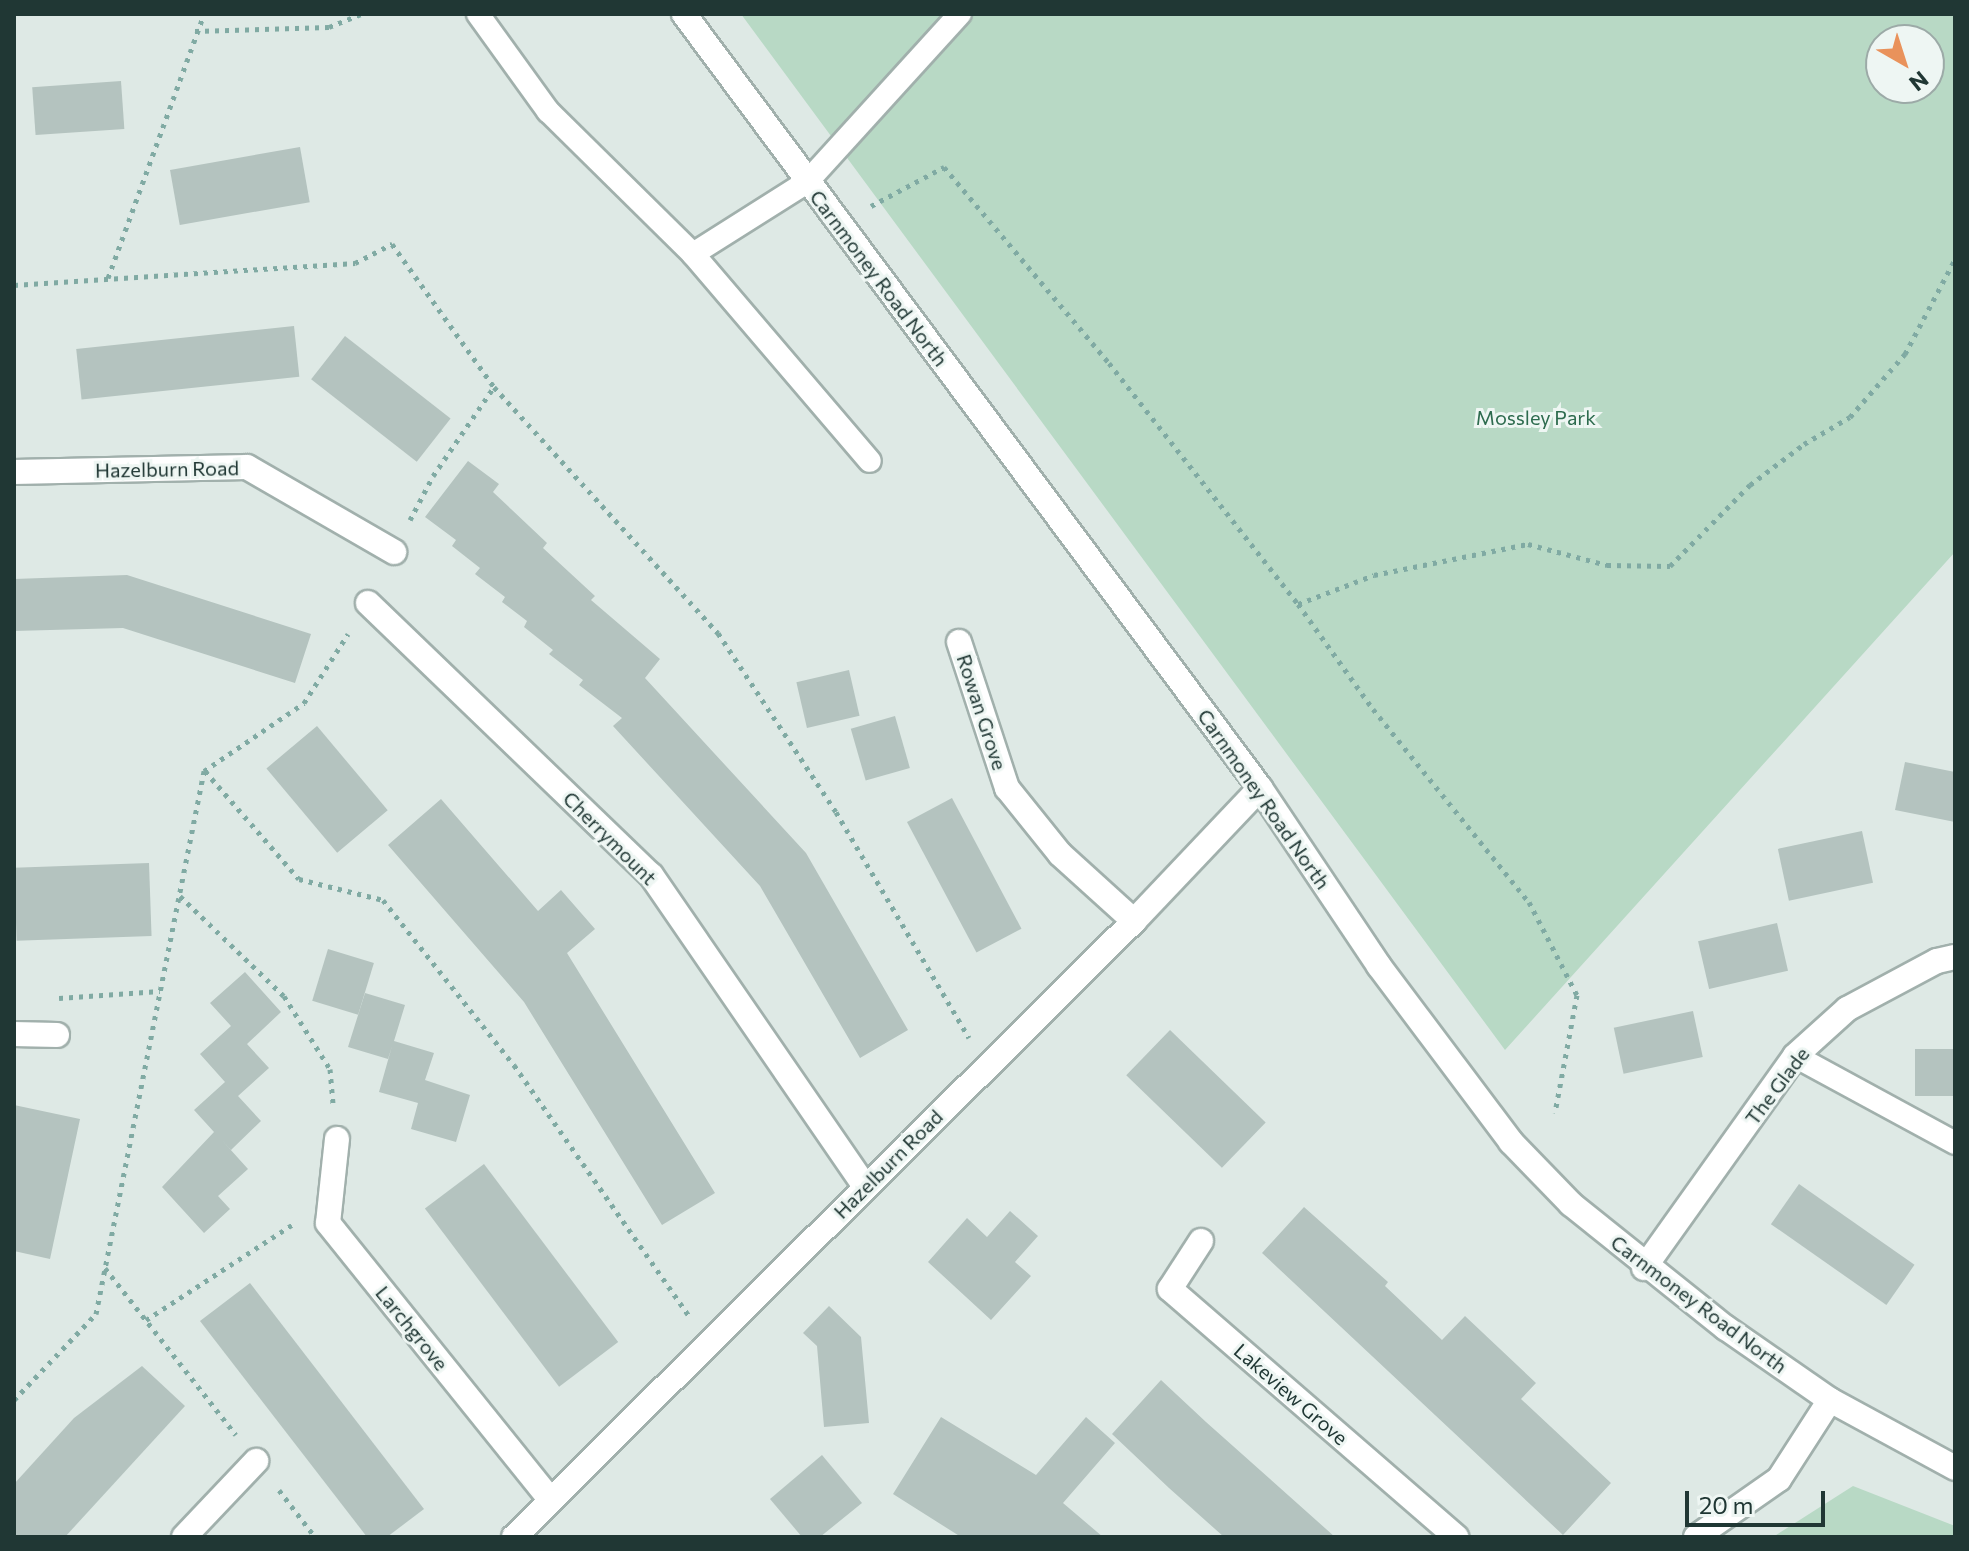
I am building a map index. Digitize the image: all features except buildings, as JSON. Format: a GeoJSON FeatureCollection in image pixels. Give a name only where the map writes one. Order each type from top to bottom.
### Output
{"type":"FeatureCollection","features":[{"type":"Feature","properties":{"kind":"street","name":"Carnmoney Road North"},"geometry":{"type":"LineString","coordinates":[[684,14],[1260,788],[1379,966],[1511,1142],[1571,1204],[1644,1268],[1830,1400],[1955,1468]]}},
{"type":"Feature","properties":{"kind":"street","name":"Hazelburn Road"},"geometry":{"type":"LineString","coordinates":[[15,468],[247,467],[394,552]]}},
{"type":"Feature","properties":{"kind":"street","name":"Cherrymount"},"geometry":{"type":"LineString","coordinates":[[368,603],[651,875],[865,1186]]}},
{"type":"Feature","properties":{"kind":"street","name":"Rowan Grove"},"geometry":{"type":"LineString","coordinates":[[959,642],[1007,788],[1060,854],[1134,921]]}},
{"type":"Feature","properties":{"kind":"street","name":"Hazelburn Road"},"geometry":{"type":"LineString","coordinates":[[514,1537],[549,1498],[1134,921],[1260,788]]}},
{"type":"Feature","properties":{"kind":"street","name":"The Glade"},"geometry":{"type":"LineString","coordinates":[[1644,1268],[1795,1056],[1847,1009],[1937,961],[1955,957]]}},
{"type":"Feature","properties":{"kind":"street"},"geometry":{"type":"LineString","coordinates":[[14,1034],[57,1035]]}},
{"type":"Feature","properties":{"kind":"street"},"geometry":{"type":"LineString","coordinates":[[328,1223],[337,1139]]}},
{"type":"Feature","properties":{"kind":"street","name":"Larchgrove"},"geometry":{"type":"LineString","coordinates":[[328,1223],[549,1498]]}},
{"type":"Feature","properties":{"kind":"street","name":"Lakeview Grove"},"geometry":{"type":"LineString","coordinates":[[1201,1241],[1170,1289],[1456,1537]]}},
{"type":"Feature","properties":{"kind":"street"},"geometry":{"type":"LineString","coordinates":[[1696,1537],[1779,1479],[1830,1400]]}},
{"type":"Feature","properties":{"kind":"street"},"geometry":{"type":"LineString","coordinates":[[184,1537],[256,1461]]}},
{"type":"Feature","properties":{"kind":"lane"},"geometry":{"type":"LineString","coordinates":[[478,14],[548,111],[693,254],[870,461]]}},
{"type":"Feature","properties":{"kind":"lane"},"geometry":{"type":"LineString","coordinates":[[693,254],[807,182],[960,14]]}},
{"type":"Feature","properties":{"kind":"lane"},"geometry":{"type":"LineString","coordinates":[[1795,1056],[1955,1143]]}},
{"type":"Feature","properties":{"kind":"path"},"geometry":{"type":"LineString","coordinates":[[108,278],[194,31],[204,14]]}},
{"type":"Feature","properties":{"kind":"path"},"geometry":{"type":"LineString","coordinates":[[194,31],[329,27],[362,14]]}},
{"type":"Feature","properties":{"kind":"path"},"geometry":{"type":"LineString","coordinates":[[837,223],[944,167],[1109,363],[1298,604],[1373,709],[1529,902],[1577,995],[1555,1113]]}},
{"type":"Feature","properties":{"kind":"path"},"geometry":{"type":"LineString","coordinates":[[14,285],[355,263],[392,244],[494,387],[718,633],[836,812],[986,1067]]}},
{"type":"Feature","properties":{"kind":"path"},"geometry":{"type":"LineString","coordinates":[[1298,604],[1374,575],[1528,544],[1607,565],[1670,566],[1750,485],[1804,444],[1850,417],[1905,354],[1955,259]]}},
{"type":"Feature","properties":{"kind":"path"},"geometry":{"type":"LineString","coordinates":[[394,552],[433,476],[494,387]]}},
{"type":"Feature","properties":{"kind":"path"},"geometry":{"type":"LineString","coordinates":[[14,1400],[96,1314],[204,771],[304,703],[368,603]]}},
{"type":"Feature","properties":{"kind":"path"},"geometry":{"type":"LineString","coordinates":[[204,771],[299,879],[383,900],[514,1065],[708,1343]]}},
{"type":"Feature","properties":{"kind":"path"},"geometry":{"type":"LineString","coordinates":[[179,895],[284,996],[330,1069],[337,1139]]}},
{"type":"Feature","properties":{"kind":"path"},"geometry":{"type":"LineString","coordinates":[[57,1035],[59,995],[160,991]]}},
{"type":"Feature","properties":{"kind":"path"},"geometry":{"type":"LineString","coordinates":[[146,1320],[290,1225],[328,1223]]}},
{"type":"Feature","properties":{"kind":"path"},"geometry":{"type":"LineString","coordinates":[[105,1268],[315,1537]]}},
{"type":"Feature","properties":{"kind":"green space","name":"Mossley Park"},"geometry":{"type":"Polygon","coordinates":[[[741,14],[1955,14],[1955,552],[1505,1050],[741,14]]]}},
{"type":"Feature","properties":{"kind":"green space"},"geometry":{"type":"Polygon","coordinates":[[[1853,1486],[1955,1526],[1955,1537],[1773,1537],[1853,1486]]]}}]}
